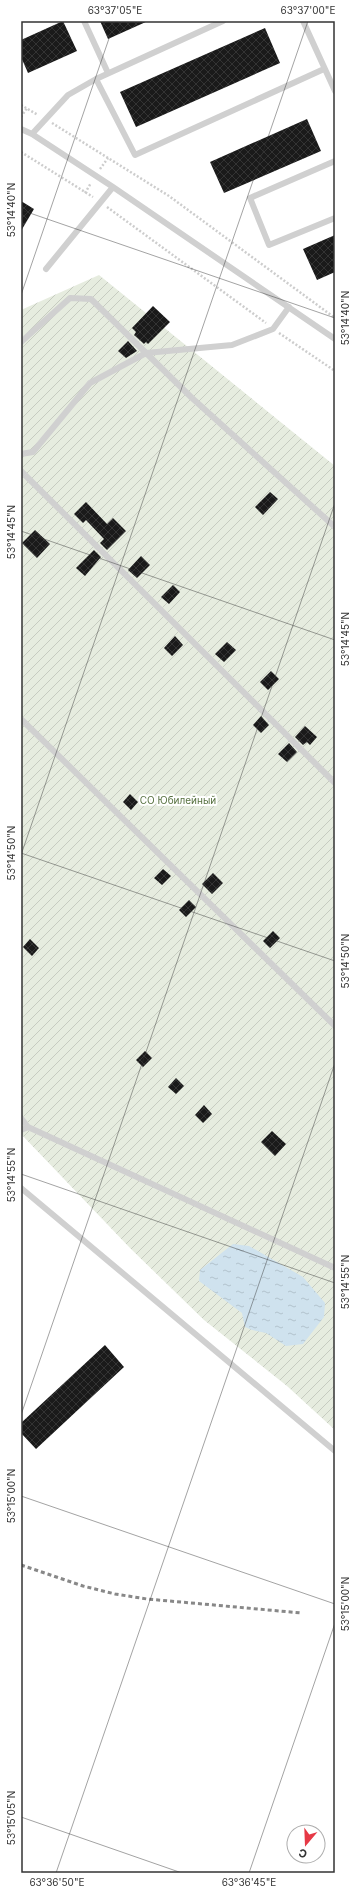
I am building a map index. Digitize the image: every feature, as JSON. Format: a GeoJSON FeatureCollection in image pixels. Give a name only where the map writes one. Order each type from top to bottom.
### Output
{"type":"FeatureCollection","features":[{"type":"Feature","properties":{"kind":"lane"},"geometry":{"type":"LineString","coordinates":[[84,21],[108,73]]}},
{"type":"Feature","properties":{"kind":"lane"},"geometry":{"type":"LineString","coordinates":[[32,134],[68,95],[96,78],[223,21]]}},
{"type":"Feature","properties":{"kind":"lane"},"geometry":{"type":"LineString","coordinates":[[303,21],[335,92]]}},
{"type":"Feature","properties":{"kind":"lane"},"geometry":{"type":"LineString","coordinates":[[96,78],[135,155],[324,69]]}},
{"type":"Feature","properties":{"kind":"lane"},"geometry":{"type":"LineString","coordinates":[[21,129],[32,134],[113,187],[335,339]]}},
{"type":"Feature","properties":{"kind":"lane"},"geometry":{"type":"LineString","coordinates":[[335,161],[250,198],[269,245],[335,218]]}},
{"type":"Feature","properties":{"kind":"lane"},"geometry":{"type":"LineString","coordinates":[[46,269],[113,187]]}},
{"type":"Feature","properties":{"kind":"lane"},"geometry":{"type":"LineString","coordinates":[[21,342],[70,298],[91,299],[192,398],[335,527]]}},
{"type":"Feature","properties":{"kind":"lane"},"geometry":{"type":"LineString","coordinates":[[21,454],[33,452],[90,383],[146,353],[232,345],[273,329],[289,307]]}},
{"type":"Feature","properties":{"kind":"lane"},"geometry":{"type":"LineString","coordinates":[[21,471],[335,783]]}},
{"type":"Feature","properties":{"kind":"lane"},"geometry":{"type":"LineString","coordinates":[[21,719],[335,1026]]}},
{"type":"Feature","properties":{"kind":"lane"},"geometry":{"type":"LineString","coordinates":[[21,1118],[28,1127],[335,1268]]}},
{"type":"Feature","properties":{"kind":"lane"},"geometry":{"type":"LineString","coordinates":[[21,1130],[28,1127]]}},
{"type":"Feature","properties":{"kind":"lane"},"geometry":{"type":"LineString","coordinates":[[21,1188],[335,1451]]}},
{"type":"Feature","properties":{"kind":"path"},"geometry":{"type":"LineString","coordinates":[[21,105],[170,196],[335,318]]}},
{"type":"Feature","properties":{"kind":"path"},"geometry":{"type":"LineString","coordinates":[[21,117],[26,108]]}},
{"type":"Feature","properties":{"kind":"path"},"geometry":{"type":"LineString","coordinates":[[21,152],[100,202],[273,329],[335,372]]}},
{"type":"Feature","properties":{"kind":"green space","name":"СО Юбилейный"},"geometry":{"type":"Polygon","coordinates":[[[99,275],[335,466],[335,1430],[287,1386],[204,1320],[130,1248],[21,1134],[21,310],[99,275]]]}},
{"type":"Feature","properties":{"kind":"water"},"geometry":{"type":"Polygon","coordinates":[[[233,1244],[249,1246],[303,1277],[325,1303],[324,1317],[303,1344],[286,1346],[266,1333],[245,1327],[242,1313],[199,1281],[200,1270],[233,1244]]]}},
{"type":"Feature","properties":{"kind":"building"},"geometry":{"type":"Polygon","coordinates":[[[63,21],[77,51],[28,73],[21,57],[21,40],[63,21]]]}},
{"type":"Feature","properties":{"kind":"building"},"geometry":{"type":"Polygon","coordinates":[[[100,21],[148,21],[108,39],[100,21]]]}},
{"type":"Feature","properties":{"kind":"building"},"geometry":{"type":"Polygon","coordinates":[[[265,28],[280,63],[136,127],[120,92],[265,28]]]}},
{"type":"Feature","properties":{"kind":"building"},"geometry":{"type":"Polygon","coordinates":[[[307,119],[321,151],[224,193],[210,162],[307,119]]]}},
{"type":"Feature","properties":{"kind":"building"},"geometry":{"type":"Polygon","coordinates":[[[21,201],[34,209],[21,231],[21,201]]]}},
{"type":"Feature","properties":{"kind":"building"},"geometry":{"type":"Polygon","coordinates":[[[335,235],[335,272],[317,280],[303,249],[335,235]]]}},
{"type":"Feature","properties":{"kind":"building"},"geometry":{"type":"Polygon","coordinates":[[[153,306],[170,322],[148,344],[146,342],[144,344],[134,335],[136,332],[132,328],[153,306]]]}},
{"type":"Feature","properties":{"kind":"building"},"geometry":{"type":"Polygon","coordinates":[[[128,341],[137,351],[126,358],[118,351],[128,341]]]}},
{"type":"Feature","properties":{"kind":"building"},"geometry":{"type":"Polygon","coordinates":[[[270,492],[278,499],[263,515],[255,507],[270,492]]]}},
{"type":"Feature","properties":{"kind":"building"},"geometry":{"type":"Polygon","coordinates":[[[86,502],[107,524],[113,518],[126,531],[107,550],[100,543],[104,539],[86,520],[83,523],[74,514],[86,502]]]}},
{"type":"Feature","properties":{"kind":"building"},"geometry":{"type":"Polygon","coordinates":[[[35,530],[50,544],[37,558],[22,543],[35,530]]]}},
{"type":"Feature","properties":{"kind":"building"},"geometry":{"type":"Polygon","coordinates":[[[94,550],[101,557],[85,576],[76,568],[94,550]]]}},
{"type":"Feature","properties":{"kind":"building"},"geometry":{"type":"Polygon","coordinates":[[[141,556],[150,565],[137,578],[128,570],[141,556]]]}},
{"type":"Feature","properties":{"kind":"building"},"geometry":{"type":"Polygon","coordinates":[[[173,585],[180,592],[169,604],[161,597],[173,585]]]}},
{"type":"Feature","properties":{"kind":"building"},"geometry":{"type":"Polygon","coordinates":[[[175,636],[183,645],[172,656],[164,648],[175,636]]]}},
{"type":"Feature","properties":{"kind":"building"},"geometry":{"type":"Polygon","coordinates":[[[227,642],[236,650],[224,662],[215,654],[227,642]]]}},
{"type":"Feature","properties":{"kind":"building"},"geometry":{"type":"Polygon","coordinates":[[[271,671],[279,679],[268,690],[260,682],[271,671]]]}},
{"type":"Feature","properties":{"kind":"building"},"geometry":{"type":"Polygon","coordinates":[[[261,716],[269,725],[261,733],[253,725],[261,716]]]}},
{"type":"Feature","properties":{"kind":"building"},"geometry":{"type":"Polygon","coordinates":[[[305,726],[317,737],[310,745],[307,742],[303,745],[295,737],[305,726]]]}},
{"type":"Feature","properties":{"kind":"building"},"geometry":{"type":"Polygon","coordinates":[[[289,743],[297,752],[287,762],[278,754],[289,743]]]}},
{"type":"Feature","properties":{"kind":"building"},"geometry":{"type":"Polygon","coordinates":[[[130,794],[138,802],[131,810],[123,802],[130,794]]]}},
{"type":"Feature","properties":{"kind":"building"},"geometry":{"type":"Polygon","coordinates":[[[163,869],[171,876],[162,885],[154,878],[163,869]]]}},
{"type":"Feature","properties":{"kind":"building"},"geometry":{"type":"Polygon","coordinates":[[[213,873],[223,883],[212,894],[202,884],[213,873]]]}},
{"type":"Feature","properties":{"kind":"building"},"geometry":{"type":"Polygon","coordinates":[[[189,900],[196,907],[186,917],[179,910],[189,900]]]}},
{"type":"Feature","properties":{"kind":"building"},"geometry":{"type":"Polygon","coordinates":[[[273,931],[280,938],[270,948],[263,941],[273,931]]]}},
{"type":"Feature","properties":{"kind":"building"},"geometry":{"type":"Polygon","coordinates":[[[30,939],[39,948],[32,956],[23,947],[30,939]]]}},
{"type":"Feature","properties":{"kind":"building"},"geometry":{"type":"Polygon","coordinates":[[[145,1051],[152,1058],[143,1067],[136,1060],[145,1051]]]}},
{"type":"Feature","properties":{"kind":"building"},"geometry":{"type":"Polygon","coordinates":[[[176,1078],[184,1086],[176,1094],[168,1087],[176,1078]]]}},
{"type":"Feature","properties":{"kind":"building"},"geometry":{"type":"Polygon","coordinates":[[[204,1105],[212,1114],[203,1123],[195,1115],[204,1105]]]}},
{"type":"Feature","properties":{"kind":"building"},"geometry":{"type":"Polygon","coordinates":[[[272,1131],[286,1144],[275,1156],[261,1142],[272,1131]]]}},
{"type":"Feature","properties":{"kind":"building"},"geometry":{"type":"Polygon","coordinates":[[[105,1345],[124,1367],[36,1449],[21,1433],[21,1423],[105,1345]]]}},
{"type":"Feature","properties":{"kind":"railway"},"geometry":{"type":"LineString","coordinates":[[21,1565],[83,1586],[115,1594],[147,1599],[302,1613]]}}]}
